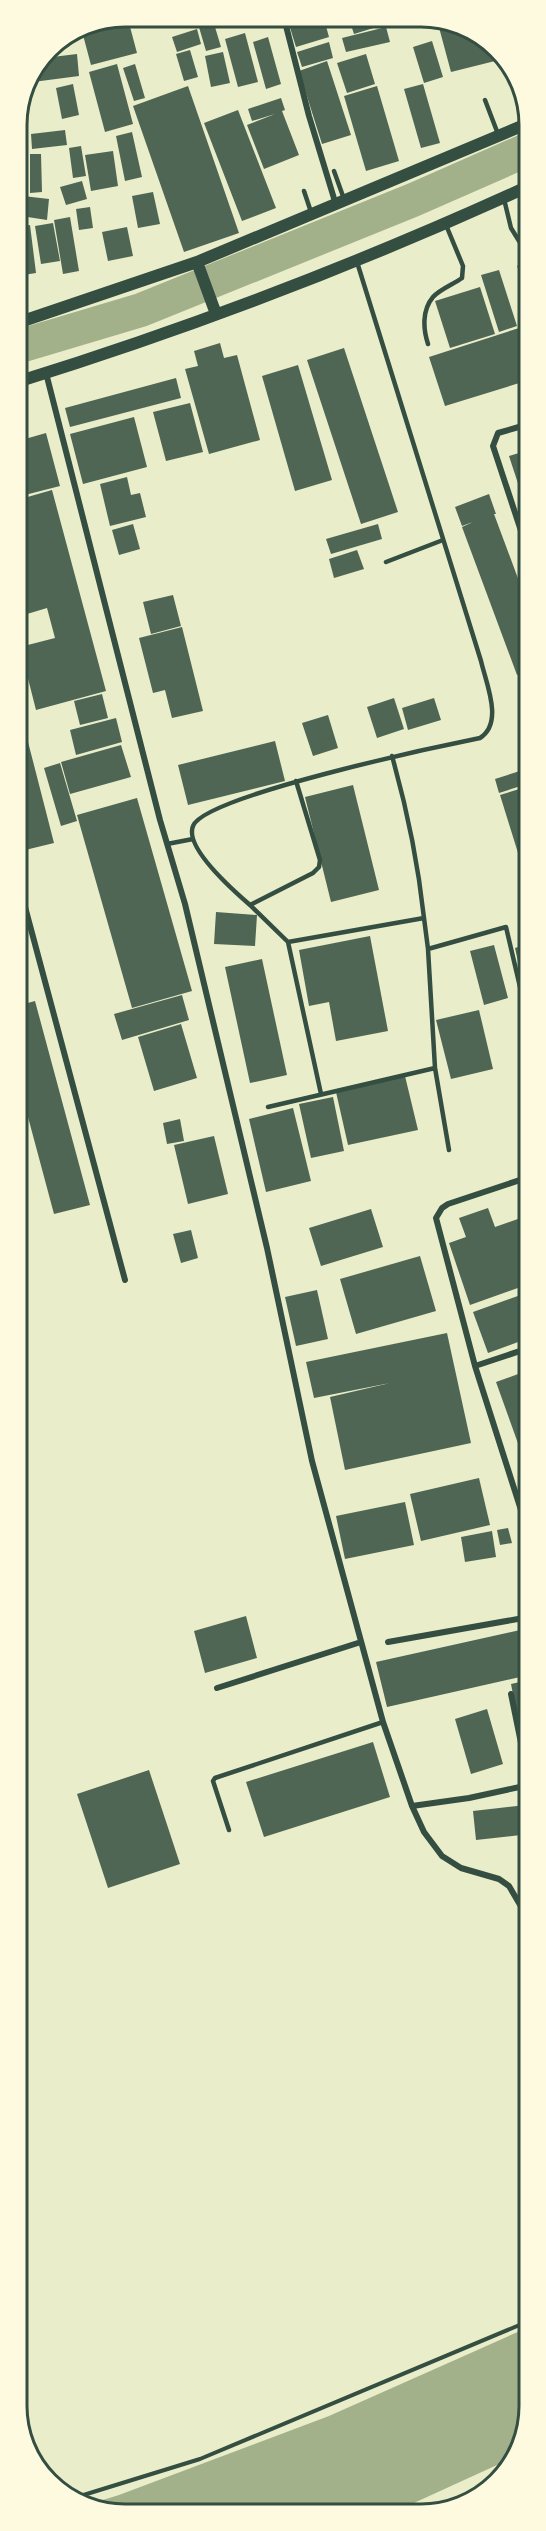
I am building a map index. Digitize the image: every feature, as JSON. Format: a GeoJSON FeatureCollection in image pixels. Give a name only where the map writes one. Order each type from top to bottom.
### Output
{"type":"FeatureCollection","features":[{"type":"Feature","properties":{"kind":"main road"},"geometry":{"type":"LineString","coordinates":[[27,320],[197,262],[519,127]]}},
{"type":"Feature","properties":{"kind":"main road"},"geometry":{"type":"LineString","coordinates":[[27,379],[214,309],[356,260],[519,191]]}},
{"type":"Feature","properties":{"kind":"main road"},"geometry":{"type":"LineString","coordinates":[[197,262],[214,309]]}},
{"type":"Feature","properties":{"kind":"street"},"geometry":{"type":"LineString","coordinates":[[286,27],[309,116],[340,203]]}},
{"type":"Feature","properties":{"kind":"street"},"geometry":{"type":"LineString","coordinates":[[46,373],[184,904],[264,1237],[312,1461],[383,1722],[412,1806],[424,1832],[442,1856],[461,1868],[499,1879],[509,1886],[519,1903]]}},
{"type":"Feature","properties":{"kind":"street"},"geometry":{"type":"LineString","coordinates":[[519,427],[498,433],[493,446],[519,525]]}},
{"type":"Feature","properties":{"kind":"street"},"geometry":{"type":"LineString","coordinates":[[27,914],[125,1280]]}},
{"type":"Feature","properties":{"kind":"street"},"geometry":{"type":"LineString","coordinates":[[519,1180],[448,1204],[439,1212],[436,1224],[475,1366],[519,1503]]}},
{"type":"Feature","properties":{"kind":"street"},"geometry":{"type":"LineString","coordinates":[[475,1366],[519,1351]]}},
{"type":"Feature","properties":{"kind":"street"},"geometry":{"type":"LineString","coordinates":[[388,1642],[519,1619]]}},
{"type":"Feature","properties":{"kind":"street"},"geometry":{"type":"LineString","coordinates":[[217,1688],[361,1642]]}},
{"type":"Feature","properties":{"kind":"street"},"geometry":{"type":"LineString","coordinates":[[511,1694],[519,1734]]}},
{"type":"Feature","properties":{"kind":"street"},"geometry":{"type":"LineString","coordinates":[[412,1806],[469,1798],[519,1786]]}},
{"type":"Feature","properties":{"kind":"lane"},"geometry":{"type":"LineString","coordinates":[[485,100],[500,136]]}},
{"type":"Feature","properties":{"kind":"lane"},"geometry":{"type":"LineString","coordinates":[[334,171],[340,203]]}},
{"type":"Feature","properties":{"kind":"lane"},"geometry":{"type":"LineString","coordinates":[[304,191],[312,215]]}},
{"type":"Feature","properties":{"kind":"lane"},"geometry":{"type":"LineString","coordinates":[[504,198],[511,228],[519,241]]}},
{"type":"Feature","properties":{"kind":"lane"},"geometry":{"type":"LineString","coordinates":[[429,344],[423,328],[433,297],[462,278],[463,272],[463,266],[445,222]]}},
{"type":"Feature","properties":{"kind":"lane"},"geometry":{"type":"LineString","coordinates":[[321,1094],[288,942],[208,864],[193,839],[192,827],[195,822],[211,812],[296,781],[392,756],[480,738],[490,728],[492,718],[481,661],[356,260]]}},
{"type":"Feature","properties":{"kind":"lane"},"geometry":{"type":"LineString","coordinates":[[386,562],[443,540]]}},
{"type":"Feature","properties":{"kind":"lane"},"geometry":{"type":"LineString","coordinates":[[392,756],[419,873],[428,949],[435,1068],[449,1150]]}},
{"type":"Feature","properties":{"kind":"lane"},"geometry":{"type":"LineString","coordinates":[[250,905],[313,873],[319,867],[320,860],[296,781]]}},
{"type":"Feature","properties":{"kind":"lane"},"geometry":{"type":"LineString","coordinates":[[167,844],[193,839]]}},
{"type":"Feature","properties":{"kind":"lane"},"geometry":{"type":"LineString","coordinates":[[288,942],[424,918]]}},
{"type":"Feature","properties":{"kind":"lane"},"geometry":{"type":"LineString","coordinates":[[428,949],[506,927],[519,983]]}},
{"type":"Feature","properties":{"kind":"lane"},"geometry":{"type":"LineString","coordinates":[[268,1107],[435,1068]]}},
{"type":"Feature","properties":{"kind":"lane"},"geometry":{"type":"LineString","coordinates":[[229,1830],[213,1781],[215,1778],[383,1722]]}},
{"type":"Feature","properties":{"kind":"path"},"geometry":{"type":"LineString","coordinates":[[84,2495],[200,2459],[519,2325]]}},
{"type":"Feature","properties":{"kind":"shaded area"},"geometry":{"type":"Polygon","coordinates":[[[519,2331],[519,2412],[512,2443],[502,2460],[499,2464],[412,2504],[125,2504],[101,2501],[119,2495],[329,2416],[519,2331]]]}},
{"type":"Feature","properties":{"kind":"building"},"geometry":{"type":"Polygon","coordinates":[[[130,27],[137,53],[91,65],[83,37],[93,32],[130,27]]]}},
{"type":"Feature","properties":{"kind":"building"},"geometry":{"type":"Polygon","coordinates":[[[199,27],[215,27],[221,47],[206,51],[199,27]]]}},
{"type":"Feature","properties":{"kind":"building"},"geometry":{"type":"Polygon","coordinates":[[[290,27],[326,27],[329,37],[296,47],[290,27]]]}},
{"type":"Feature","properties":{"kind":"building"},"geometry":{"type":"Polygon","coordinates":[[[352,27],[377,27],[354,34],[352,27]]]}},
{"type":"Feature","properties":{"kind":"building"},"geometry":{"type":"Polygon","coordinates":[[[386,27],[390,42],[346,52],[342,38],[386,27]]]}},
{"type":"Feature","properties":{"kind":"building"},"geometry":{"type":"Polygon","coordinates":[[[197,29],[201,44],[177,52],[172,37],[197,29]]]}},
{"type":"Feature","properties":{"kind":"building"},"geometry":{"type":"Polygon","coordinates":[[[439,29],[464,37],[481,47],[495,61],[451,72],[439,29]]]}},
{"type":"Feature","properties":{"kind":"building"},"geometry":{"type":"Polygon","coordinates":[[[245,33],[258,82],[238,87],[225,39],[245,33]]]}},
{"type":"Feature","properties":{"kind":"building"},"geometry":{"type":"Polygon","coordinates":[[[268,37],[281,84],[266,89],[253,42],[268,37]]]}},
{"type":"Feature","properties":{"kind":"building"},"geometry":{"type":"Polygon","coordinates":[[[432,41],[443,77],[424,83],[413,47],[432,41]]]}},
{"type":"Feature","properties":{"kind":"building"},"geometry":{"type":"Polygon","coordinates":[[[329,42],[333,58],[302,67],[297,52],[329,42]]]}},
{"type":"Feature","properties":{"kind":"building"},"geometry":{"type":"Polygon","coordinates":[[[190,50],[198,77],[184,81],[176,54],[190,50]]]}},
{"type":"Feature","properties":{"kind":"building"},"geometry":{"type":"Polygon","coordinates":[[[223,52],[230,83],[211,87],[205,56],[223,52]]]}},
{"type":"Feature","properties":{"kind":"building"},"geometry":{"type":"Polygon","coordinates":[[[77,54],[79,76],[37,81],[47,65],[55,57],[77,54]]]}},
{"type":"Feature","properties":{"kind":"building"},"geometry":{"type":"Polygon","coordinates":[[[366,54],[375,84],[347,93],[337,63],[366,54]]]}},
{"type":"Feature","properties":{"kind":"building"},"geometry":{"type":"Polygon","coordinates":[[[327,61],[351,135],[322,144],[299,71],[327,61]]]}},
{"type":"Feature","properties":{"kind":"building"},"geometry":{"type":"Polygon","coordinates":[[[117,64],[133,124],[105,132],[89,72],[117,64]]]}},
{"type":"Feature","properties":{"kind":"building"},"geometry":{"type":"Polygon","coordinates":[[[135,64],[145,98],[134,101],[123,68],[135,64]]]}},
{"type":"Feature","properties":{"kind":"building"},"geometry":{"type":"Polygon","coordinates":[[[73,84],[79,115],[62,119],[56,88],[73,84]]]}},
{"type":"Feature","properties":{"kind":"building"},"geometry":{"type":"Polygon","coordinates":[[[423,84],[440,143],[421,148],[404,89],[423,84]]]}},
{"type":"Feature","properties":{"kind":"building"},"geometry":{"type":"Polygon","coordinates":[[[188,86],[239,233],[184,252],[133,106],[188,86]]]}},
{"type":"Feature","properties":{"kind":"building"},"geometry":{"type":"Polygon","coordinates":[[[377,86],[399,161],[366,171],[344,96],[377,86]]]}},
{"type":"Feature","properties":{"kind":"building"},"geometry":{"type":"Polygon","coordinates":[[[281,98],[285,110],[282,111],[299,155],[264,169],[247,125],[275,114],[252,121],[248,109],[281,98]]]}},
{"type":"Feature","properties":{"kind":"building"},"geometry":{"type":"Polygon","coordinates":[[[238,110],[276,208],[242,221],[204,123],[238,110]]]}},
{"type":"Feature","properties":{"kind":"building"},"geometry":{"type":"Polygon","coordinates":[[[65,130],[67,145],[32,149],[31,134],[65,130]]]}},
{"type":"Feature","properties":{"kind":"building"},"geometry":{"type":"Polygon","coordinates":[[[132,132],[142,177],[125,181],[116,136],[132,132]]]}},
{"type":"Feature","properties":{"kind":"building"},"geometry":{"type":"Polygon","coordinates":[[[81,146],[86,176],[73,178],[69,148],[81,146]]]}},
{"type":"Feature","properties":{"kind":"building"},"geometry":{"type":"Polygon","coordinates":[[[113,151],[118,186],[91,191],[85,155],[113,151]]]}},
{"type":"Feature","properties":{"kind":"building"},"geometry":{"type":"Polygon","coordinates":[[[30,154],[41,154],[42,192],[30,193],[30,154]]]}},
{"type":"Feature","properties":{"kind":"building"},"geometry":{"type":"Polygon","coordinates":[[[82,181],[87,199],[66,205],[60,187],[82,181]]]}},
{"type":"Feature","properties":{"kind":"building"},"geometry":{"type":"Polygon","coordinates":[[[153,192],[160,224],[138,228],[132,196],[153,192]]]}},
{"type":"Feature","properties":{"kind":"building"},"geometry":{"type":"Polygon","coordinates":[[[27,196],[49,199],[47,220],[27,217],[27,196]]]}},
{"type":"Feature","properties":{"kind":"building"},"geometry":{"type":"Polygon","coordinates":[[[90,207],[93,228],[79,230],[76,209],[90,207]]]}},
{"type":"Feature","properties":{"kind":"building"},"geometry":{"type":"Polygon","coordinates":[[[70,217],[79,271],[63,274],[54,220],[70,217]]]}},
{"type":"Feature","properties":{"kind":"building"},"geometry":{"type":"Polygon","coordinates":[[[53,223],[60,261],[41,264],[35,226],[53,223]]]}},
{"type":"Feature","properties":{"kind":"building"},"geometry":{"type":"Polygon","coordinates":[[[27,225],[30,225],[36,273],[27,274],[27,225]]]}},
{"type":"Feature","properties":{"kind":"building"},"geometry":{"type":"Polygon","coordinates":[[[127,227],[133,256],[108,261],[102,232],[127,227]]]}},
{"type":"Feature","properties":{"kind":"building"},"geometry":{"type":"Polygon","coordinates":[[[499,270],[517,326],[499,332],[481,275],[499,270]]]}},
{"type":"Feature","properties":{"kind":"building"},"geometry":{"type":"Polygon","coordinates":[[[480,287],[495,334],[450,348],[435,301],[480,287]]]}},
{"type":"Feature","properties":{"kind":"building"},"geometry":{"type":"Polygon","coordinates":[[[519,328],[519,383],[445,406],[429,357],[519,328]]]}},
{"type":"Feature","properties":{"kind":"building"},"geometry":{"type":"Polygon","coordinates":[[[220,343],[224,358],[237,355],[260,440],[209,454],[185,369],[198,366],[194,351],[220,343]]]}},
{"type":"Feature","properties":{"kind":"building"},"geometry":{"type":"Polygon","coordinates":[[[344,348],[398,512],[361,524],[307,360],[344,348]]]}},
{"type":"Feature","properties":{"kind":"building"},"geometry":{"type":"Polygon","coordinates":[[[298,365],[332,480],[295,491],[262,376],[298,365]]]}},
{"type":"Feature","properties":{"kind":"building"},"geometry":{"type":"Polygon","coordinates":[[[176,378],[181,398],[70,427],[65,408],[176,378]]]}},
{"type":"Feature","properties":{"kind":"building"},"geometry":{"type":"Polygon","coordinates":[[[190,403],[203,452],[166,461],[153,412],[190,403]]]}},
{"type":"Feature","properties":{"kind":"building"},"geometry":{"type":"Polygon","coordinates":[[[134,417],[147,467],[83,484],[70,434],[134,417]]]}},
{"type":"Feature","properties":{"kind":"building"},"geometry":{"type":"Polygon","coordinates":[[[46,433],[60,486],[27,494],[27,438],[46,433]]]}},
{"type":"Feature","properties":{"kind":"building"},"geometry":{"type":"Polygon","coordinates":[[[519,453],[519,487],[509,456],[519,453]]]}},
{"type":"Feature","properties":{"kind":"building"},"geometry":{"type":"Polygon","coordinates":[[[127,477],[131,495],[140,493],[146,517],[110,526],[100,484],[127,477]]]}},
{"type":"Feature","properties":{"kind":"building"},"geometry":{"type":"Polygon","coordinates":[[[52,490],[106,691],[36,710],[27,675],[27,645],[55,638],[47,608],[27,614],[27,497],[52,490]]]}},
{"type":"Feature","properties":{"kind":"building"},"geometry":{"type":"Polygon","coordinates":[[[489,494],[519,581],[519,674],[517,675],[462,527],[473,522],[462,526],[455,507],[489,494]]]}},
{"type":"Feature","properties":{"kind":"building"},"geometry":{"type":"Polygon","coordinates":[[[133,524],[140,549],[119,555],[112,530],[133,524]]]}},
{"type":"Feature","properties":{"kind":"building"},"geometry":{"type":"Polygon","coordinates":[[[378,524],[382,539],[331,554],[326,539],[378,524]]]}},
{"type":"Feature","properties":{"kind":"building"},"geometry":{"type":"Polygon","coordinates":[[[357,550],[364,569],[334,578],[329,559],[357,550]]]}},
{"type":"Feature","properties":{"kind":"building"},"geometry":{"type":"Polygon","coordinates":[[[173,595],[181,626],[151,634],[143,602],[173,595]]]}},
{"type":"Feature","properties":{"kind":"building"},"geometry":{"type":"Polygon","coordinates":[[[182,627],[203,711],[172,718],[165,690],[153,693],[139,638],[182,627]]]}},
{"type":"Feature","properties":{"kind":"building"},"geometry":{"type":"Polygon","coordinates":[[[102,694],[108,718],[80,725],[74,701],[102,694]]]}},
{"type":"Feature","properties":{"kind":"building"},"geometry":{"type":"Polygon","coordinates":[[[394,698],[404,729],[377,738],[367,707],[394,698]]]}},
{"type":"Feature","properties":{"kind":"building"},"geometry":{"type":"Polygon","coordinates":[[[434,698],[441,720],[408,730],[402,708],[434,698]]]}},
{"type":"Feature","properties":{"kind":"building"},"geometry":{"type":"Polygon","coordinates":[[[328,715],[338,748],[313,756],[302,723],[328,715]]]}},
{"type":"Feature","properties":{"kind":"building"},"geometry":{"type":"Polygon","coordinates":[[[116,718],[122,742],[76,755],[70,730],[116,718]]]}},
{"type":"Feature","properties":{"kind":"building"},"geometry":{"type":"Polygon","coordinates":[[[27,738],[54,843],[27,850],[27,738]]]}},
{"type":"Feature","properties":{"kind":"building"},"geometry":{"type":"Polygon","coordinates":[[[275,741],[285,781],[188,805],[178,765],[275,741]]]}},
{"type":"Feature","properties":{"kind":"building"},"geometry":{"type":"Polygon","coordinates":[[[121,745],[131,777],[70,794],[61,762],[121,745]]]}},
{"type":"Feature","properties":{"kind":"building"},"geometry":{"type":"Polygon","coordinates":[[[60,763],[77,821],[61,826],[44,768],[60,763]]]}},
{"type":"Feature","properties":{"kind":"building"},"geometry":{"type":"Polygon","coordinates":[[[519,771],[519,787],[499,793],[495,779],[519,771]]]}},
{"type":"Feature","properties":{"kind":"building"},"geometry":{"type":"Polygon","coordinates":[[[353,785],[379,890],[331,902],[305,797],[353,785]]]}},
{"type":"Feature","properties":{"kind":"building"},"geometry":{"type":"Polygon","coordinates":[[[519,789],[519,856],[500,795],[519,789]]]}},
{"type":"Feature","properties":{"kind":"building"},"geometry":{"type":"Polygon","coordinates":[[[137,798],[192,991],[132,1008],[77,815],[137,798]]]}},
{"type":"Feature","properties":{"kind":"building"},"geometry":{"type":"Polygon","coordinates":[[[216,912],[257,915],[255,946],[214,944],[216,912]]]}},
{"type":"Feature","properties":{"kind":"building"},"geometry":{"type":"Polygon","coordinates":[[[370,936],[388,1031],[336,1041],[329,1002],[309,1006],[299,950],[370,936]]]}},
{"type":"Feature","properties":{"kind":"building"},"geometry":{"type":"Polygon","coordinates":[[[494,945],[508,998],[484,1005],[470,951],[494,945]]]}},
{"type":"Feature","properties":{"kind":"building"},"geometry":{"type":"Polygon","coordinates":[[[519,947],[519,966],[515,948],[519,947]]]}},
{"type":"Feature","properties":{"kind":"building"},"geometry":{"type":"Polygon","coordinates":[[[262,959],[287,1075],[250,1083],[225,967],[262,959]]]}},
{"type":"Feature","properties":{"kind":"building"},"geometry":{"type":"Polygon","coordinates":[[[182,995],[189,1020],[122,1040],[114,1014],[182,995]]]}},
{"type":"Feature","properties":{"kind":"building"},"geometry":{"type":"Polygon","coordinates":[[[35,1001],[90,1205],[54,1214],[27,1113],[27,1003],[35,1001]]]}},
{"type":"Feature","properties":{"kind":"building"},"geometry":{"type":"Polygon","coordinates":[[[479,1010],[493,1069],[451,1079],[436,1020],[479,1010]]]}},
{"type":"Feature","properties":{"kind":"building"},"geometry":{"type":"Polygon","coordinates":[[[181,1024],[197,1078],[154,1091],[138,1037],[181,1024]]]}},
{"type":"Feature","properties":{"kind":"building"},"geometry":{"type":"Polygon","coordinates":[[[405,1076],[418,1130],[348,1145],[336,1092],[405,1076]]]}},
{"type":"Feature","properties":{"kind":"building"},"geometry":{"type":"Polygon","coordinates":[[[333,1097],[344,1151],[311,1158],[299,1104],[333,1097]]]}},
{"type":"Feature","properties":{"kind":"building"},"geometry":{"type":"Polygon","coordinates":[[[293,1108],[311,1181],[266,1192],[249,1119],[293,1108]]]}},
{"type":"Feature","properties":{"kind":"building"},"geometry":{"type":"Polygon","coordinates":[[[180,1119],[184,1141],[167,1144],[163,1123],[180,1119]]]}},
{"type":"Feature","properties":{"kind":"building"},"geometry":{"type":"Polygon","coordinates":[[[214,1136],[228,1194],[188,1204],[174,1145],[214,1136]]]}},
{"type":"Feature","properties":{"kind":"building"},"geometry":{"type":"Polygon","coordinates":[[[488,1208],[495,1227],[519,1219],[519,1288],[470,1305],[449,1243],[466,1237],[459,1218],[488,1208]]]}},
{"type":"Feature","properties":{"kind":"building"},"geometry":{"type":"Polygon","coordinates":[[[371,1209],[383,1247],[321,1266],[309,1228],[371,1209]]]}},
{"type":"Feature","properties":{"kind":"building"},"geometry":{"type":"Polygon","coordinates":[[[191,1230],[198,1258],[181,1263],[173,1234],[191,1230]]]}},
{"type":"Feature","properties":{"kind":"building"},"geometry":{"type":"Polygon","coordinates":[[[420,1256],[436,1311],[356,1334],[340,1279],[420,1256]]]}},
{"type":"Feature","properties":{"kind":"building"},"geometry":{"type":"Polygon","coordinates":[[[317,1290],[328,1339],[296,1346],[285,1297],[317,1290]]]}},
{"type":"Feature","properties":{"kind":"building"},"geometry":{"type":"Polygon","coordinates":[[[519,1296],[519,1342],[488,1353],[473,1312],[519,1296]]]}},
{"type":"Feature","properties":{"kind":"building"},"geometry":{"type":"Polygon","coordinates":[[[447,1333],[471,1443],[345,1470],[330,1397],[390,1383],[314,1398],[306,1362],[447,1333]]]}},
{"type":"Feature","properties":{"kind":"building"},"geometry":{"type":"Polygon","coordinates":[[[519,1374],[519,1446],[496,1382],[519,1374]]]}},
{"type":"Feature","properties":{"kind":"building"},"geometry":{"type":"Polygon","coordinates":[[[479,1478],[490,1525],[421,1541],[410,1494],[479,1478]]]}},
{"type":"Feature","properties":{"kind":"building"},"geometry":{"type":"Polygon","coordinates":[[[405,1502],[414,1545],[345,1559],[336,1516],[405,1502]]]}},
{"type":"Feature","properties":{"kind":"building"},"geometry":{"type":"Polygon","coordinates":[[[508,1528],[512,1543],[500,1545],[497,1530],[508,1528]]]}},
{"type":"Feature","properties":{"kind":"building"},"geometry":{"type":"Polygon","coordinates":[[[492,1531],[496,1557],[465,1562],[461,1537],[492,1531]]]}},
{"type":"Feature","properties":{"kind":"building"},"geometry":{"type":"Polygon","coordinates":[[[246,1616],[257,1658],[205,1673],[194,1631],[246,1616]]]}},
{"type":"Feature","properties":{"kind":"building"},"geometry":{"type":"Polygon","coordinates":[[[519,1630],[519,1677],[387,1707],[376,1662],[519,1630]]]}},
{"type":"Feature","properties":{"kind":"building"},"geometry":{"type":"Polygon","coordinates":[[[519,1682],[519,1725],[511,1684],[519,1682]]]}},
{"type":"Feature","properties":{"kind":"building"},"geometry":{"type":"Polygon","coordinates":[[[487,1709],[503,1764],[471,1774],[455,1719],[487,1709]]]}},
{"type":"Feature","properties":{"kind":"building"},"geometry":{"type":"Polygon","coordinates":[[[373,1742],[390,1797],[264,1837],[246,1782],[373,1742]]]}},
{"type":"Feature","properties":{"kind":"building"},"geometry":{"type":"Polygon","coordinates":[[[149,1770],[180,1864],[108,1888],[77,1794],[149,1770]]]}},
{"type":"Feature","properties":{"kind":"building"},"geometry":{"type":"Polygon","coordinates":[[[519,1806],[519,1835],[476,1840],[473,1811],[519,1806]]]}},
{"type":"Feature","properties":{"kind":"waterway"},"geometry":{"type":"LineString","coordinates":[[27,344],[141,310],[413,200],[519,153]]}}]}
